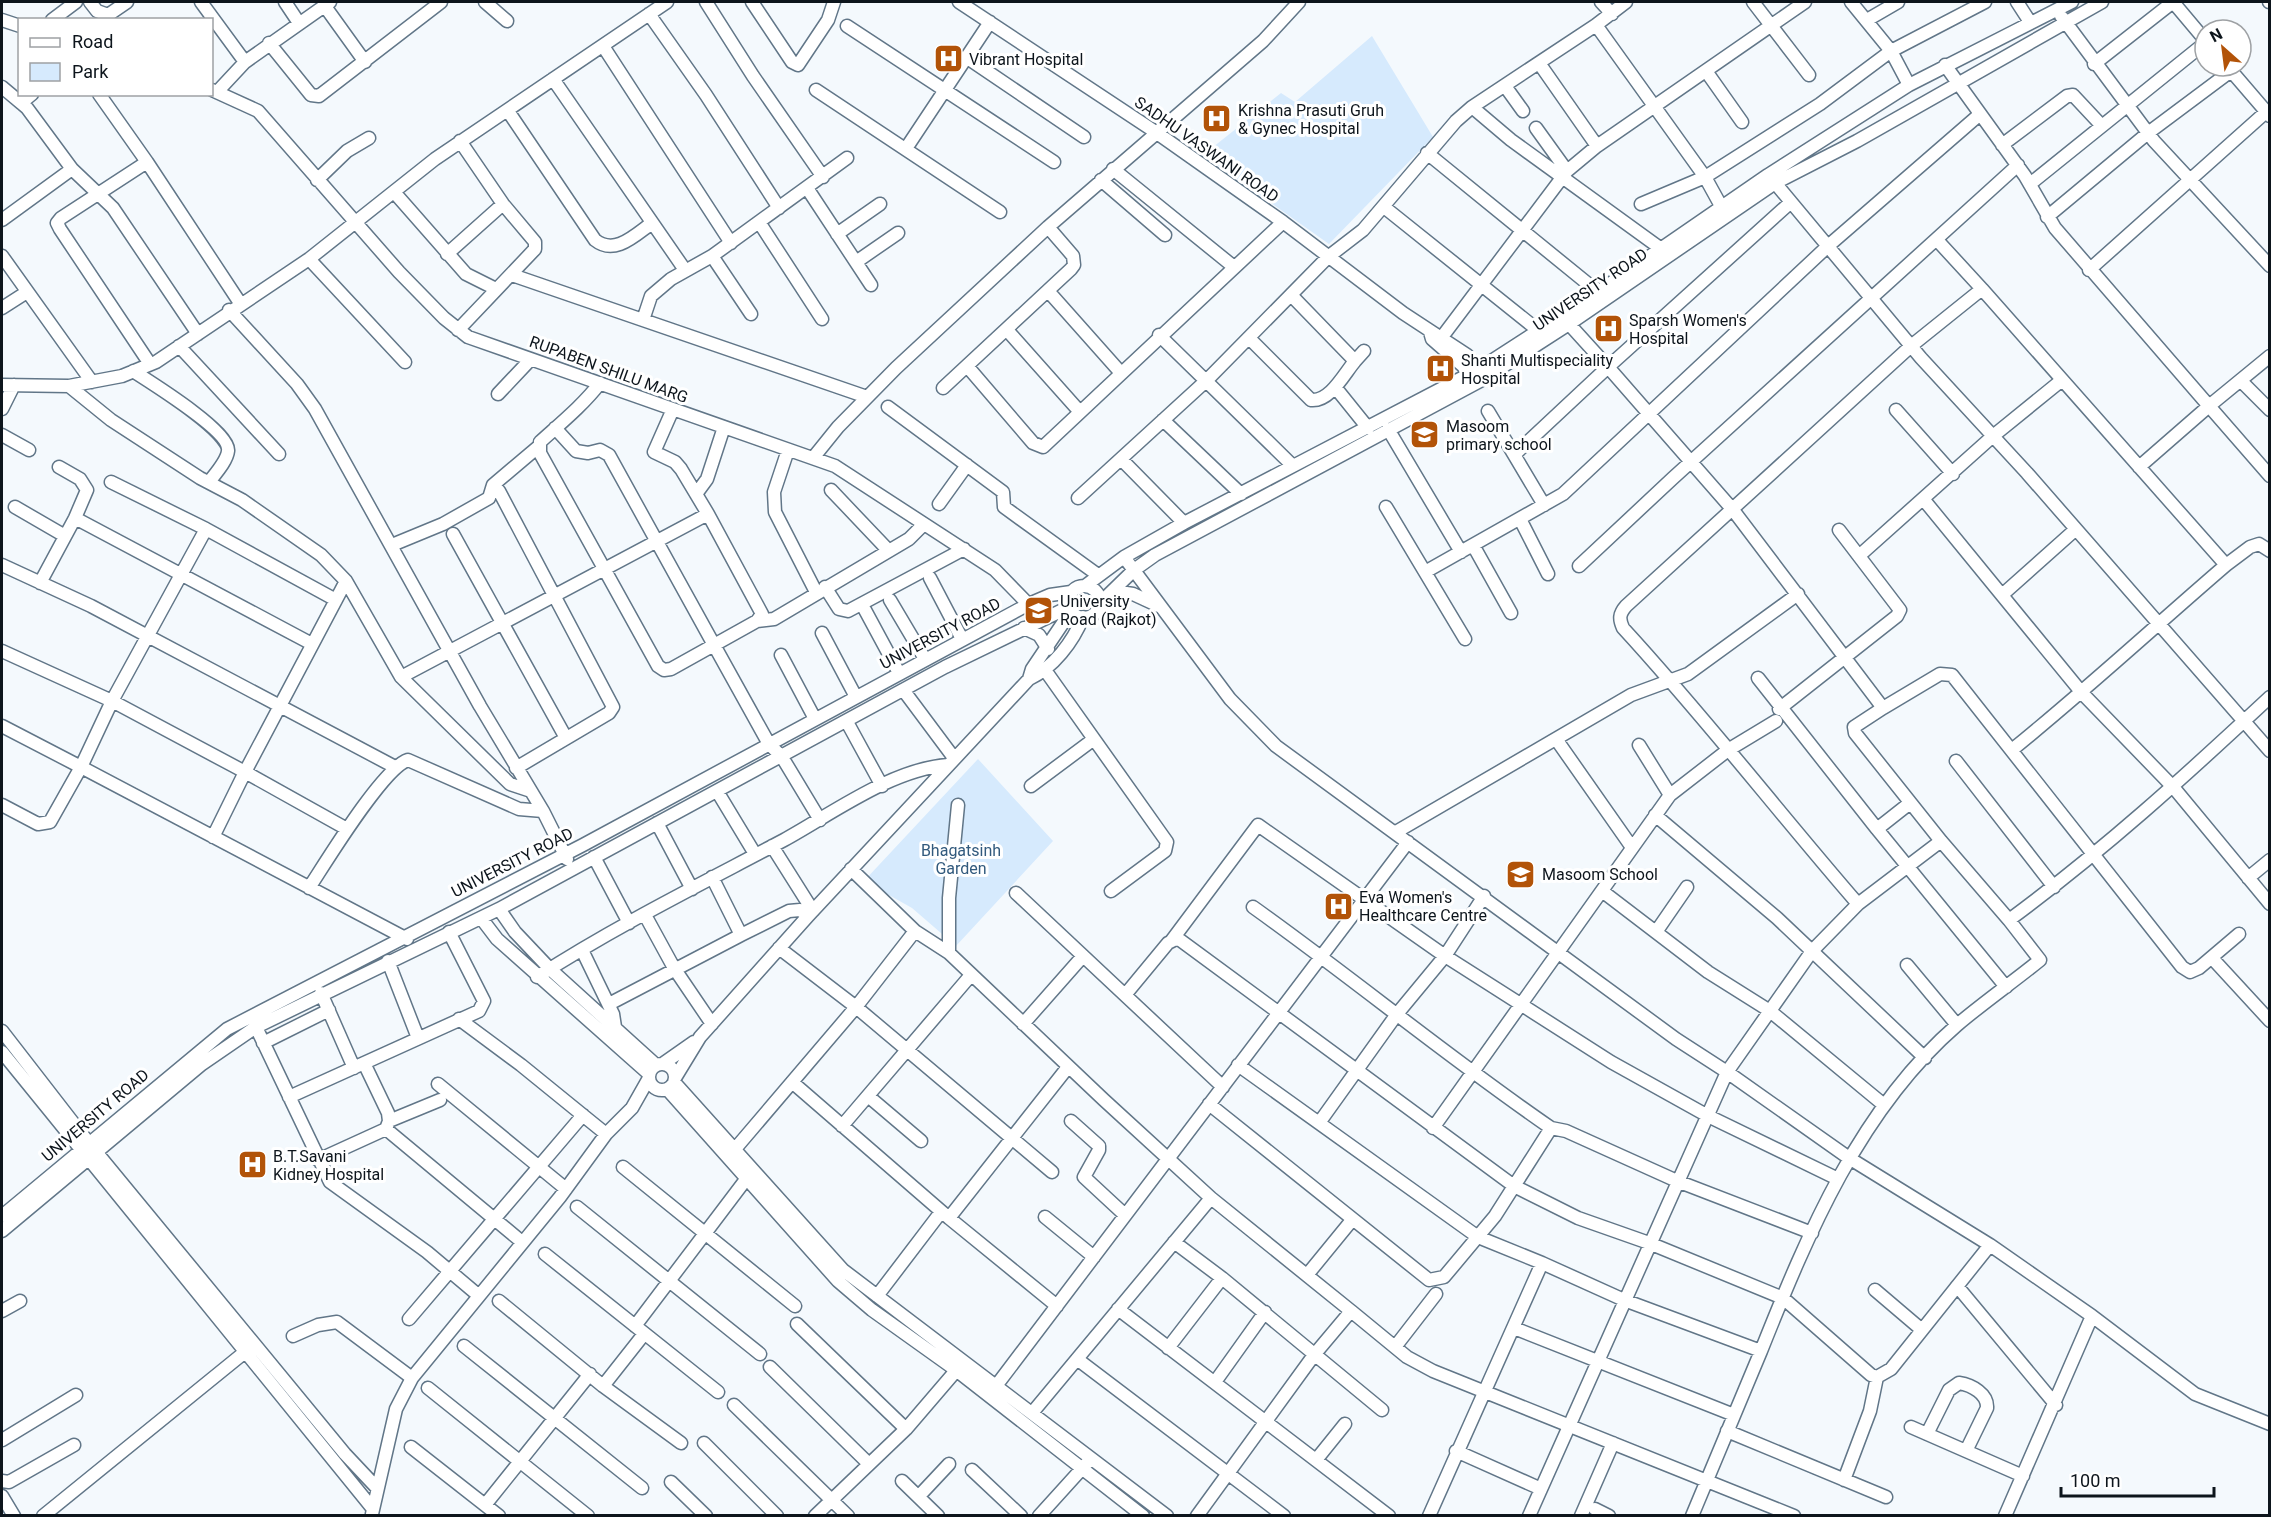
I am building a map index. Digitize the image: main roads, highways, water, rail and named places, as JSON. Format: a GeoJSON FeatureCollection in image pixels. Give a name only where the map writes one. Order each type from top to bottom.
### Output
{"type":"FeatureCollection","features":[{"type":"Feature","properties":{"kind":"place","name":"Vibrant Hospital"},"geometry":{"type":"Point","coordinates":[948,59]}},
{"type":"Feature","properties":{"kind":"place","name":"Krishna Prasuti Gruh & Gynec Hospital"},"geometry":{"type":"Point","coordinates":[1217,119]}},
{"type":"Feature","properties":{"kind":"place","name":"Sparsh Women's Hospital"},"geometry":{"type":"Point","coordinates":[1608,329]}},
{"type":"Feature","properties":{"kind":"place","name":"Shanti Multispeciality Hospital"},"geometry":{"type":"Point","coordinates":[1440,369]}},
{"type":"Feature","properties":{"kind":"place","name":"Masoom primary school"},"geometry":{"type":"Point","coordinates":[1425,435]}},
{"type":"Feature","properties":{"kind":"place","name":"University Road (Rajkot)"},"geometry":{"type":"Point","coordinates":[1039,610]}},
{"type":"Feature","properties":{"kind":"place","name":"Masoom School"},"geometry":{"type":"Point","coordinates":[1521,874]}},
{"type":"Feature","properties":{"kind":"place","name":"Eva Women's Healthcare Centre"},"geometry":{"type":"Point","coordinates":[1338,906]}},
{"type":"Feature","properties":{"kind":"place","name":"B.T.Savani Kidney Hospital"},"geometry":{"type":"Point","coordinates":[252,1165]}},
{"type":"Feature","properties":{"kind":"park label","name":"Bhagatsinh Garden"},"geometry":{"type":"Point","coordinates":[961,859]}}]}
